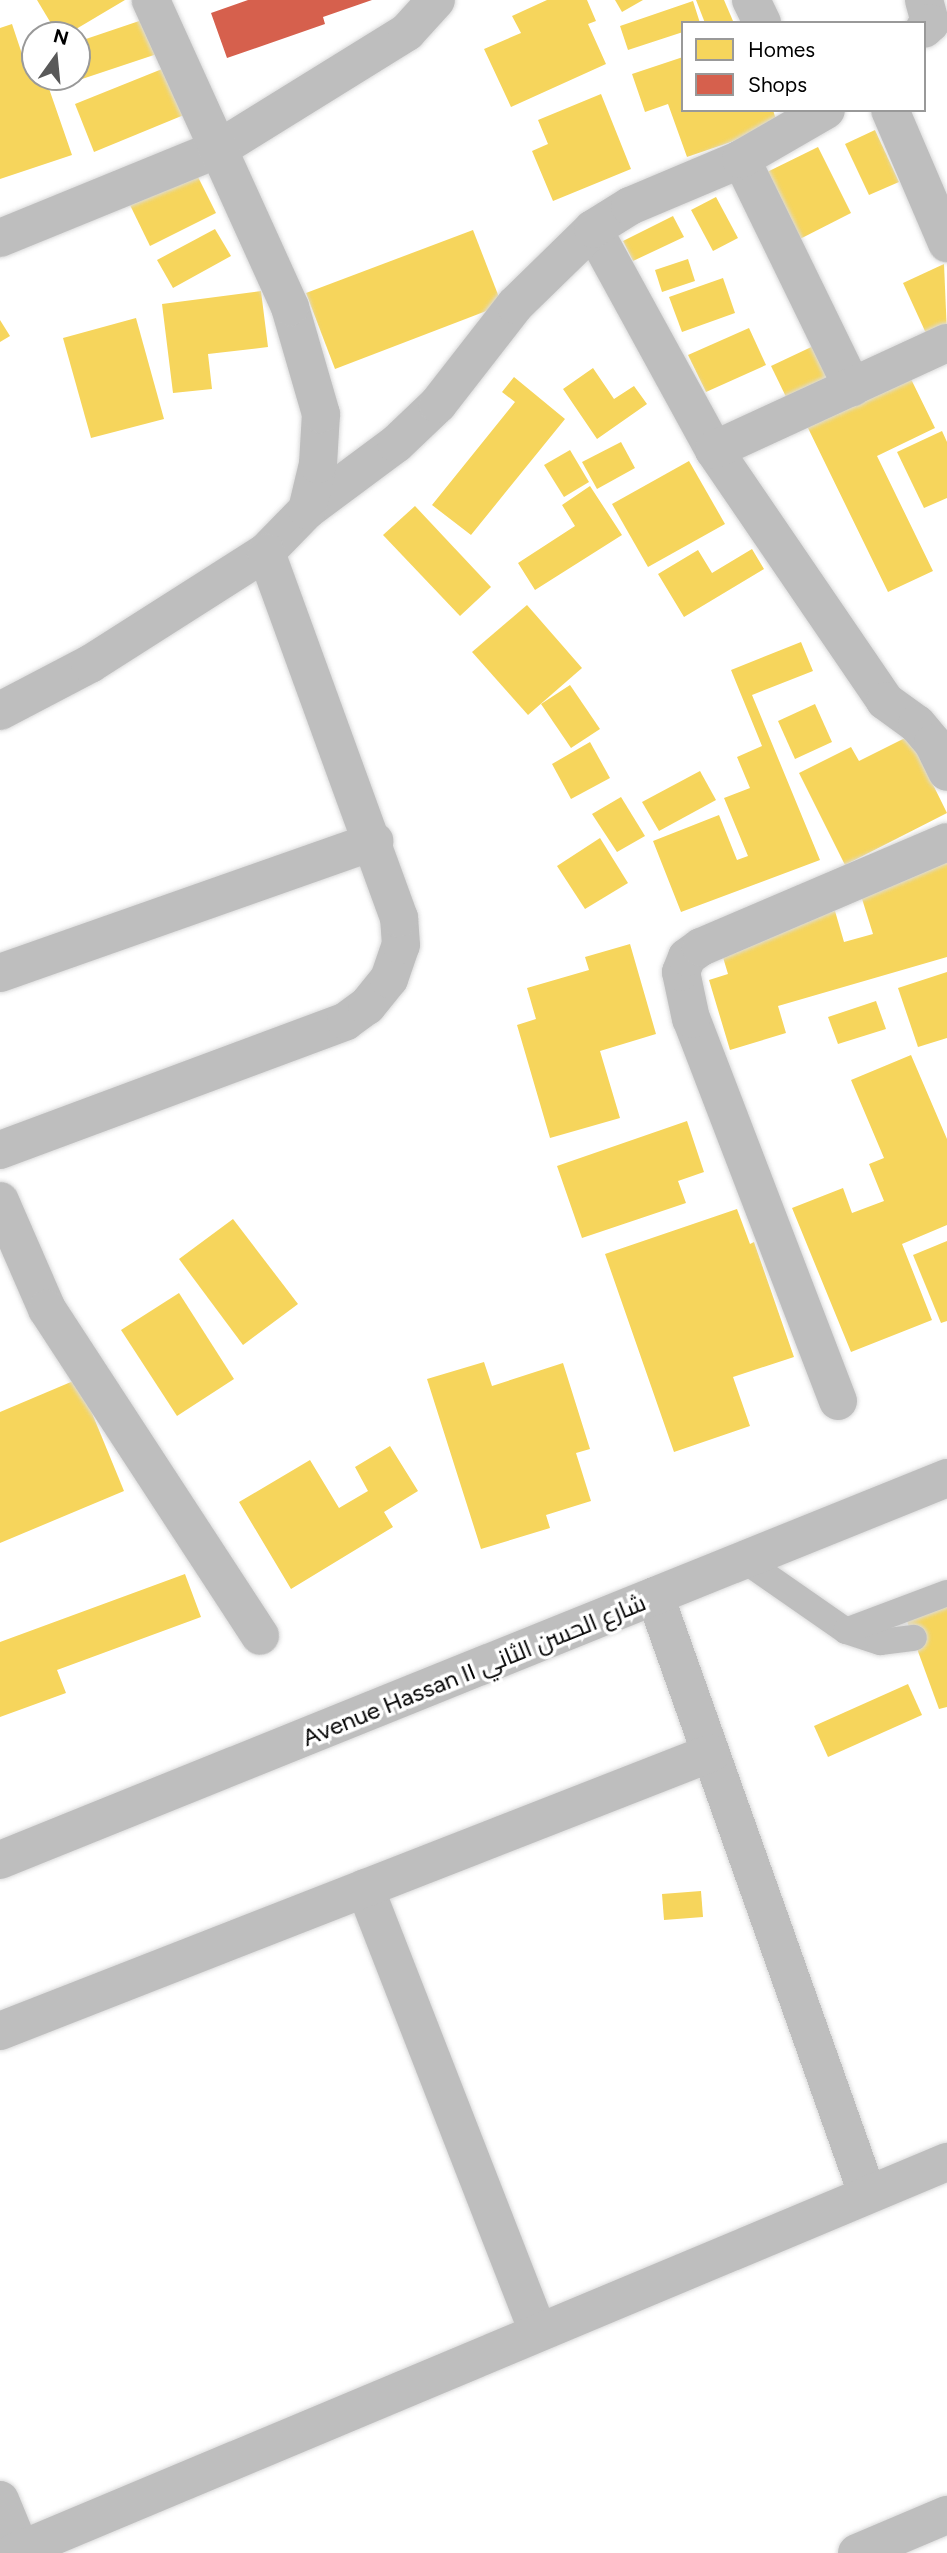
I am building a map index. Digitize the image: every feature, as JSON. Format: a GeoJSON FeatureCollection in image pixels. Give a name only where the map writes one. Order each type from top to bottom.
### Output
{"type":"FeatureCollection","features":[{"type":"Feature","properties":{"kind":"street"},"geometry":{"type":"LineString","coordinates":[[151,0],[290,307],[321,414],[318,464],[307,510]]}},
{"type":"Feature","properties":{"kind":"street"},"geometry":{"type":"LineString","coordinates":[[0,238],[220,148],[407,32],[436,0]]}},
{"type":"Feature","properties":{"kind":"street"},"geometry":{"type":"LineString","coordinates":[[751,0],[761,21]]}},
{"type":"Feature","properties":{"kind":"street"},"geometry":{"type":"LineString","coordinates":[[924,0],[930,23],[926,27]]}},
{"type":"Feature","properties":{"kind":"street"},"geometry":{"type":"LineString","coordinates":[[891,112],[947,243]]}},
{"type":"Feature","properties":{"kind":"street"},"geometry":{"type":"LineString","coordinates":[[0,710],[90,664],[266,552],[307,510],[396,444],[438,404],[515,305],[593,229],[630,206],[741,159],[814,113]]}},
{"type":"Feature","properties":{"kind":"street"},"geometry":{"type":"LineString","coordinates":[[741,159],[852,387]]}},
{"type":"Feature","properties":{"kind":"street"},"geometry":{"type":"LineString","coordinates":[[593,229],[714,450],[885,701],[925,734],[947,772]]}},
{"type":"Feature","properties":{"kind":"street"},"geometry":{"type":"LineString","coordinates":[[714,450],[947,343]]}},
{"type":"Feature","properties":{"kind":"street"},"geometry":{"type":"LineString","coordinates":[[0,1150],[345,1021],[367,1006],[389,979],[401,944],[399,918],[374,841],[266,552]]}},
{"type":"Feature","properties":{"kind":"street"},"geometry":{"type":"LineString","coordinates":[[0,973],[374,841]]}},
{"type":"Feature","properties":{"kind":"street"},"geometry":{"type":"LineString","coordinates":[[838,1401],[691,1019],[681,972],[687,957],[701,947],[947,842]]}},
{"type":"Feature","properties":{"kind":"street"},"geometry":{"type":"LineString","coordinates":[[0,1201],[47,1309],[260,1636]]}},
{"type":"Feature","properties":{"kind":"street","name":"Avenue Hassan II شارع الحسن الثاني"},"geometry":{"type":"LineString","coordinates":[[0,1860],[947,1478]]}},
{"type":"Feature","properties":{"kind":"street"},"geometry":{"type":"LineString","coordinates":[[654,1596],[867,2193]]}},
{"type":"Feature","properties":{"kind":"street"},"geometry":{"type":"LineString","coordinates":[[0,2031],[711,1753]]}},
{"type":"Feature","properties":{"kind":"street"},"geometry":{"type":"LineString","coordinates":[[365,1888],[537,2330]]}},
{"type":"Feature","properties":{"kind":"street"},"geometry":{"type":"LineString","coordinates":[[0,2500],[19,2552],[537,2330],[947,2162]]}},
{"type":"Feature","properties":{"kind":"street"},"geometry":{"type":"LineString","coordinates":[[857,2553],[947,2515]]}},
{"type":"Feature","properties":{"kind":"lane"},"geometry":{"type":"LineString","coordinates":[[744,1560],[846,1631],[880,1642],[914,1638]]}},
{"type":"Feature","properties":{"kind":"lane"},"geometry":{"type":"LineString","coordinates":[[846,1631],[947,1593]]}},
{"type":"Feature","properties":{"kind":"building: Homes"},"geometry":{"type":"Polygon","coordinates":[[[37,0],[125,0],[90,21],[50,21],[37,0]]]}},
{"type":"Feature","properties":{"kind":"building: Homes"},"geometry":{"type":"Polygon","coordinates":[[[547,0],[587,0],[596,21],[588,24],[606,64],[511,107],[484,49],[521,33],[512,16],[547,0]]]}},
{"type":"Feature","properties":{"kind":"building: Homes"},"geometry":{"type":"Polygon","coordinates":[[[615,0],[643,0],[622,12],[615,0]]]}},
{"type":"Feature","properties":{"kind":"building: Homes"},"geometry":{"type":"Polygon","coordinates":[[[696,0],[724,0],[733,21],[704,21],[696,0]]]}},
{"type":"Feature","properties":{"kind":"building: Homes"},"geometry":{"type":"Polygon","coordinates":[[[693,1],[699,21],[681,21],[681,33],[628,50],[620,26],[693,1]]]}},
{"type":"Feature","properties":{"kind":"building: Homes"},"geometry":{"type":"Polygon","coordinates":[[[154,16],[166,51],[91,76],[91,37],[154,16]]]}},
{"type":"Feature","properties":{"kind":"building: Homes"},"geometry":{"type":"Polygon","coordinates":[[[12,24],[21,51],[21,91],[50,91],[72,155],[0,179],[0,28],[12,24]]]}},
{"type":"Feature","properties":{"kind":"building: Homes"},"geometry":{"type":"Polygon","coordinates":[[[681,58],[681,112],[774,112],[778,126],[687,157],[668,104],[645,112],[632,74],[681,58]]]}},
{"type":"Feature","properties":{"kind":"building: Homes"},"geometry":{"type":"Polygon","coordinates":[[[177,63],[196,110],[94,152],[75,104],[177,63]]]}},
{"type":"Feature","properties":{"kind":"building: Homes"},"geometry":{"type":"Polygon","coordinates":[[[601,94],[631,169],[553,201],[532,151],[548,144],[538,120],[601,94]]]}},
{"type":"Feature","properties":{"kind":"building: Homes"},"geometry":{"type":"Polygon","coordinates":[[[875,130],[899,182],[869,195],[845,144],[875,130]]]}},
{"type":"Feature","properties":{"kind":"building: Homes"},"geometry":{"type":"Polygon","coordinates":[[[818,147],[851,213],[796,241],[763,174],[818,147]]]}},
{"type":"Feature","properties":{"kind":"building: Homes"},"geometry":{"type":"Polygon","coordinates":[[[195,171],[216,213],[150,246],[129,203],[195,171]]]}},
{"type":"Feature","properties":{"kind":"building: Homes"},"geometry":{"type":"Polygon","coordinates":[[[716,197],[738,238],[713,251],[691,210],[716,197]]]}},
{"type":"Feature","properties":{"kind":"building: Homes"},"geometry":{"type":"Polygon","coordinates":[[[673,216],[684,237],[633,261],[623,241],[673,216]]]}},
{"type":"Feature","properties":{"kind":"building: Homes"},"geometry":{"type":"Polygon","coordinates":[[[215,229],[231,256],[173,288],[157,260],[215,229]]]}},
{"type":"Feature","properties":{"kind":"building: Homes"},"geometry":{"type":"Polygon","coordinates":[[[473,230],[502,305],[335,369],[306,293],[473,230]]]}},
{"type":"Feature","properties":{"kind":"building: Homes"},"geometry":{"type":"Polygon","coordinates":[[[688,259],[695,281],[662,292],[655,270],[688,259]]]}},
{"type":"Feature","properties":{"kind":"building: Homes"},"geometry":{"type":"Polygon","coordinates":[[[944,264],[947,334],[930,342],[903,283],[944,264]]]}},
{"type":"Feature","properties":{"kind":"building: Homes"},"geometry":{"type":"Polygon","coordinates":[[[723,278],[735,313],[682,332],[669,297],[723,278]]]}},
{"type":"Feature","properties":{"kind":"building: Homes"},"geometry":{"type":"Polygon","coordinates":[[[261,291],[268,347],[208,354],[212,389],[173,393],[162,304],[261,291]]]}},
{"type":"Feature","properties":{"kind":"building: Homes"},"geometry":{"type":"Polygon","coordinates":[[[136,318],[164,419],[91,438],[63,338],[136,318]]]}},
{"type":"Feature","properties":{"kind":"building: Homes"},"geometry":{"type":"Polygon","coordinates":[[[0,320],[10,336],[0,342],[0,320]]]}},
{"type":"Feature","properties":{"kind":"building: Homes"},"geometry":{"type":"Polygon","coordinates":[[[749,328],[766,365],[706,392],[688,355],[749,328]]]}},
{"type":"Feature","properties":{"kind":"building: Homes"},"geometry":{"type":"Polygon","coordinates":[[[824,341],[843,380],[790,405],[771,366],[824,341]]]}},
{"type":"Feature","properties":{"kind":"building: Homes"},"geometry":{"type":"Polygon","coordinates":[[[593,368],[614,399],[634,386],[647,404],[597,439],[563,389],[593,368]]]}},
{"type":"Feature","properties":{"kind":"building: Homes"},"geometry":{"type":"Polygon","coordinates":[[[514,377],[565,419],[471,535],[432,505],[515,402],[502,392],[514,377]]]}},
{"type":"Feature","properties":{"kind":"building: Homes"},"geometry":{"type":"Polygon","coordinates":[[[910,377],[935,428],[877,456],[933,571],[888,592],[807,426],[910,377]]]}},
{"type":"Feature","properties":{"kind":"building: Homes"},"geometry":{"type":"Polygon","coordinates":[[[942,431],[947,442],[947,498],[924,508],[897,452],[942,431]]]}},
{"type":"Feature","properties":{"kind":"building: Homes"},"geometry":{"type":"Polygon","coordinates":[[[621,442],[635,468],[597,489],[582,462],[621,442]]]}},
{"type":"Feature","properties":{"kind":"building: Homes"},"geometry":{"type":"Polygon","coordinates":[[[570,450],[589,482],[564,497],[544,465],[570,450]]]}},
{"type":"Feature","properties":{"kind":"building: Homes"},"geometry":{"type":"Polygon","coordinates":[[[689,461],[725,524],[648,567],[612,504],[689,461]]]}},
{"type":"Feature","properties":{"kind":"building: Homes"},"geometry":{"type":"Polygon","coordinates":[[[590,486],[622,535],[535,590],[518,563],[575,526],[562,505],[590,486]]]}},
{"type":"Feature","properties":{"kind":"building: Homes"},"geometry":{"type":"Polygon","coordinates":[[[415,506],[491,587],[460,616],[383,535],[415,506]]]}},
{"type":"Feature","properties":{"kind":"building: Homes"},"geometry":{"type":"Polygon","coordinates":[[[752,549],[764,569],[684,617],[658,574],[698,550],[712,573],[752,549]]]}},
{"type":"Feature","properties":{"kind":"building: Homes"},"geometry":{"type":"Polygon","coordinates":[[[527,605],[582,668],[528,715],[472,652],[527,605]]]}},
{"type":"Feature","properties":{"kind":"building: Homes"},"geometry":{"type":"Polygon","coordinates":[[[801,642],[813,671],[752,695],[820,860],[681,912],[653,841],[719,815],[737,860],[748,856],[724,798],[750,788],[737,757],[762,746],[731,670],[801,642]]]}},
{"type":"Feature","properties":{"kind":"building: Homes"},"geometry":{"type":"Polygon","coordinates":[[[570,685],[600,729],[571,748],[541,704],[570,685]]]}},
{"type":"Feature","properties":{"kind":"building: Homes"},"geometry":{"type":"Polygon","coordinates":[[[815,704],[832,742],[795,759],[778,721],[815,704]]]}},
{"type":"Feature","properties":{"kind":"building: Homes"},"geometry":{"type":"Polygon","coordinates":[[[909,736],[947,813],[845,865],[799,773],[851,747],[859,761],[909,736]]]}},
{"type":"Feature","properties":{"kind":"building: Homes"},"geometry":{"type":"Polygon","coordinates":[[[590,742],[610,778],[571,799],[552,764],[590,742]]]}},
{"type":"Feature","properties":{"kind":"building: Homes"},"geometry":{"type":"Polygon","coordinates":[[[700,771],[716,800],[659,831],[642,802],[700,771]]]}},
{"type":"Feature","properties":{"kind":"building: Homes"},"geometry":{"type":"Polygon","coordinates":[[[621,797],[645,836],[617,852],[592,814],[621,797]]]}},
{"type":"Feature","properties":{"kind":"building: Homes"},"geometry":{"type":"Polygon","coordinates":[[[600,838],[628,883],[585,909],[557,866],[600,838]]]}},
{"type":"Feature","properties":{"kind":"building: Homes"},"geometry":{"type":"Polygon","coordinates":[[[947,860],[947,957],[778,1006],[786,1033],[730,1050],[709,980],[728,974],[719,944],[835,911],[844,942],[873,934],[858,886],[947,860]]]}},
{"type":"Feature","properties":{"kind":"building: Homes"},"geometry":{"type":"Polygon","coordinates":[[[630,944],[656,1034],[600,1051],[620,1118],[550,1138],[517,1025],[536,1019],[527,988],[589,970],[585,957],[630,944]]]}},
{"type":"Feature","properties":{"kind":"building: Homes"},"geometry":{"type":"Polygon","coordinates":[[[947,972],[947,1038],[918,1047],[898,988],[947,972]]]}},
{"type":"Feature","properties":{"kind":"building: Homes"},"geometry":{"type":"Polygon","coordinates":[[[876,1001],[886,1029],[838,1044],[828,1017],[876,1001]]]}},
{"type":"Feature","properties":{"kind":"building: Homes"},"geometry":{"type":"Polygon","coordinates":[[[911,1055],[947,1139],[947,1225],[902,1244],[932,1320],[851,1352],[792,1208],[843,1188],[852,1213],[884,1201],[869,1164],[884,1158],[851,1080],[911,1055]]]}},
{"type":"Feature","properties":{"kind":"building: Homes"},"geometry":{"type":"Polygon","coordinates":[[[687,1121],[704,1172],[678,1181],[686,1203],[582,1238],[557,1166],[687,1121]]]}},
{"type":"Feature","properties":{"kind":"building: Homes"},"geometry":{"type":"Polygon","coordinates":[[[737,1209],[750,1244],[754,1242],[794,1357],[733,1377],[750,1426],[674,1452],[605,1254],[737,1209]]]}},
{"type":"Feature","properties":{"kind":"building: Homes"},"geometry":{"type":"Polygon","coordinates":[[[233,1219],[298,1304],[243,1345],[179,1259],[233,1219]]]}},
{"type":"Feature","properties":{"kind":"building: Homes"},"geometry":{"type":"Polygon","coordinates":[[[947,1241],[947,1321],[941,1323],[913,1255],[947,1241]]]}},
{"type":"Feature","properties":{"kind":"building: Homes"},"geometry":{"type":"Polygon","coordinates":[[[179,1293],[234,1379],[177,1416],[121,1330],[179,1293]]]}},
{"type":"Feature","properties":{"kind":"building: Homes"},"geometry":{"type":"Polygon","coordinates":[[[484,1362],[492,1386],[563,1363],[590,1449],[576,1453],[591,1501],[546,1515],[550,1528],[481,1549],[427,1379],[484,1362]]]}},
{"type":"Feature","properties":{"kind":"building: Homes"},"geometry":{"type":"Polygon","coordinates":[[[78,1379],[124,1491],[0,1543],[0,1412],[78,1379]]]}},
{"type":"Feature","properties":{"kind":"building: Homes"},"geometry":{"type":"Polygon","coordinates":[[[390,1446],[418,1491],[384,1512],[393,1527],[291,1589],[239,1502],[310,1460],[339,1508],[368,1491],[355,1467],[390,1446]]]}},
{"type":"Feature","properties":{"kind":"building: Homes"},"geometry":{"type":"Polygon","coordinates":[[[185,1574],[201,1617],[57,1670],[66,1693],[0,1717],[0,1642],[185,1574]]]}},
{"type":"Feature","properties":{"kind":"building: Homes"},"geometry":{"type":"Polygon","coordinates":[[[947,1597],[947,1707],[939,1709],[904,1613],[947,1597]]]}},
{"type":"Feature","properties":{"kind":"building: Homes"},"geometry":{"type":"Polygon","coordinates":[[[908,1684],[922,1715],[828,1757],[814,1726],[908,1684]]]}},
{"type":"Feature","properties":{"kind":"building: Homes"},"geometry":{"type":"Polygon","coordinates":[[[701,1891],[703,1917],[664,1920],[662,1894],[701,1891]]]}},
{"type":"Feature","properties":{"kind":"building: Shops"},"geometry":{"type":"Polygon","coordinates":[[[248,0],[372,0],[323,17],[325,24],[227,58],[211,13],[248,0]]]}}]}
